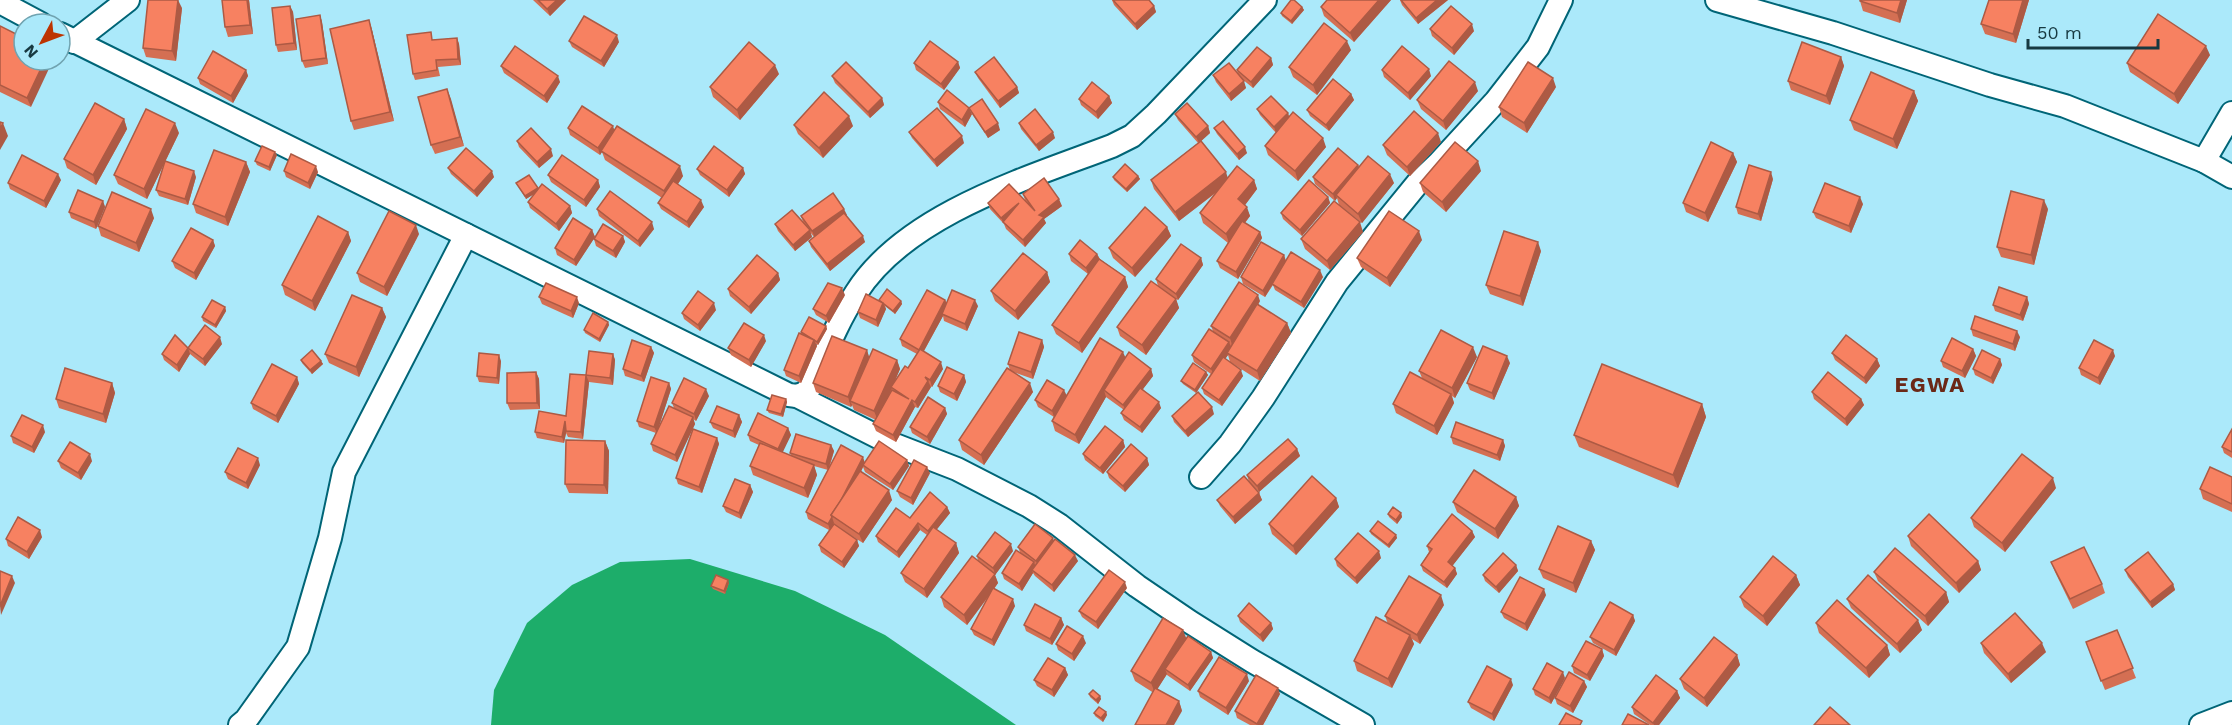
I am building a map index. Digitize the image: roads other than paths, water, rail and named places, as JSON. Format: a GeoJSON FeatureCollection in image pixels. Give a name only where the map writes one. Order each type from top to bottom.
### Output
{"type":"FeatureCollection","features":[{"type":"Feature","properties":{"kind":"street"},"geometry":{"type":"LineString","coordinates":[[72,35],[128,0]]}},
{"type":"Feature","properties":{"kind":"street"},"geometry":{"type":"LineString","coordinates":[[72,40],[789,396],[797,396],[805,393],[810,387],[856,293],[884,260],[921,230],[946,214],[984,196],[1132,136],[1265,0]]}},
{"type":"Feature","properties":{"kind":"street"},"geometry":{"type":"LineString","coordinates":[[1201,477],[1230,444],[1263,398],[1337,282],[1417,184],[1496,101],[1538,47],[1561,0]]}},
{"type":"Feature","properties":{"kind":"street"},"geometry":{"type":"LineString","coordinates":[[1717,0],[1833,33],[1990,85],[2065,106],[2204,161],[2232,177]]}},
{"type":"Feature","properties":{"kind":"street"},"geometry":{"type":"LineString","coordinates":[[0,2],[19,12]]}},
{"type":"Feature","properties":{"kind":"street"},"geometry":{"type":"LineString","coordinates":[[2204,161],[2232,113]]}},
{"type":"Feature","properties":{"kind":"street"},"geometry":{"type":"LineString","coordinates":[[240,725],[246,720],[298,646],[330,538],[344,472],[466,235]]}},
{"type":"Feature","properties":{"kind":"street"},"geometry":{"type":"LineString","coordinates":[[797,396],[890,443],[957,469],[1029,506],[1059,525],[1137,586],[1190,622],[1262,667],[1363,725]]}},
{"type":"Feature","properties":{"kind":"street"},"geometry":{"type":"LineString","coordinates":[[2201,725],[2232,713]]}},
{"type":"Feature","properties":{"kind":"district","name":"EGWA"},"geometry":{"type":"Point","coordinates":[1930,384]}}]}
